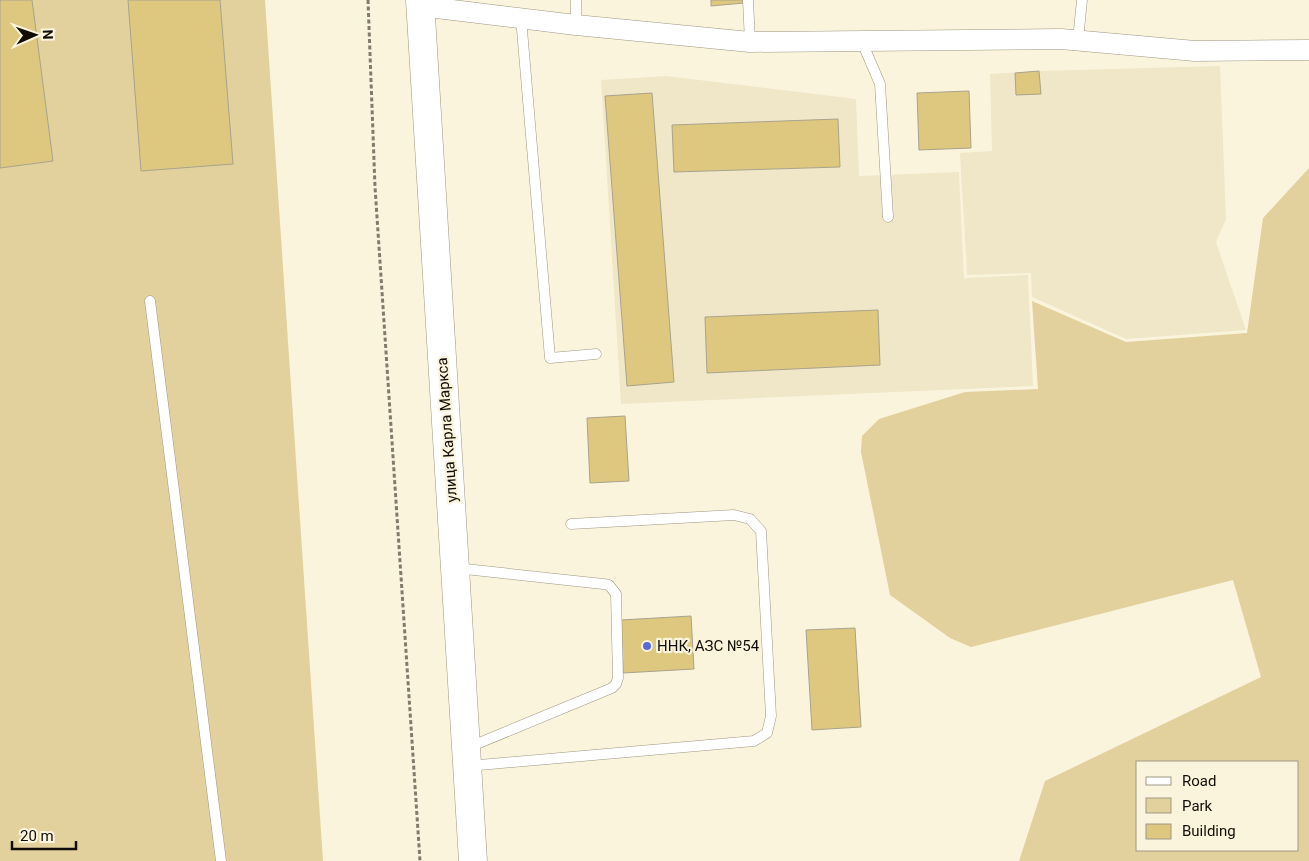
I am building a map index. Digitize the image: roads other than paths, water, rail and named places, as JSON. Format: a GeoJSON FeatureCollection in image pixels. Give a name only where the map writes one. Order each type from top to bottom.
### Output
{"type":"FeatureCollection","features":[{"type":"Feature","properties":{"kind":"highway","name":"улица Карла Маркса"},"geometry":{"type":"LineString","coordinates":[[420,3],[473,861]]}},
{"type":"Feature","properties":{"kind":"street"},"geometry":{"type":"LineString","coordinates":[[420,3],[576,25],[750,42],[1062,39],[1195,51],[1309,50]]}},
{"type":"Feature","properties":{"kind":"lane"},"geometry":{"type":"LineString","coordinates":[[576,0],[576,25]]}},
{"type":"Feature","properties":{"kind":"lane"},"geometry":{"type":"LineString","coordinates":[[748,0],[750,42]]}},
{"type":"Feature","properties":{"kind":"lane"},"geometry":{"type":"LineString","coordinates":[[1078,40],[1082,0]]}},
{"type":"Feature","properties":{"kind":"lane"},"geometry":{"type":"LineString","coordinates":[[521,18],[550,358],[596,354]]}},
{"type":"Feature","properties":{"kind":"lane"},"geometry":{"type":"LineString","coordinates":[[862,42],[880,84],[888,216]]}},
{"type":"Feature","properties":{"kind":"lane"},"geometry":{"type":"LineString","coordinates":[[150,301],[221,861]]}},
{"type":"Feature","properties":{"kind":"lane"},"geometry":{"type":"LineString","coordinates":[[467,757],[754,741],[767,733],[771,716],[761,531],[750,519],[734,515],[571,524]]}},
{"type":"Feature","properties":{"kind":"lane"},"geometry":{"type":"LineString","coordinates":[[455,568],[603,584],[609,585],[616,594],[618,678],[616,684],[612,688],[467,757]]}},
{"type":"Feature","properties":{"kind":"place","name":"ННК, АЗС №54"},"geometry":{"type":"Point","coordinates":[647,646]}}]}
